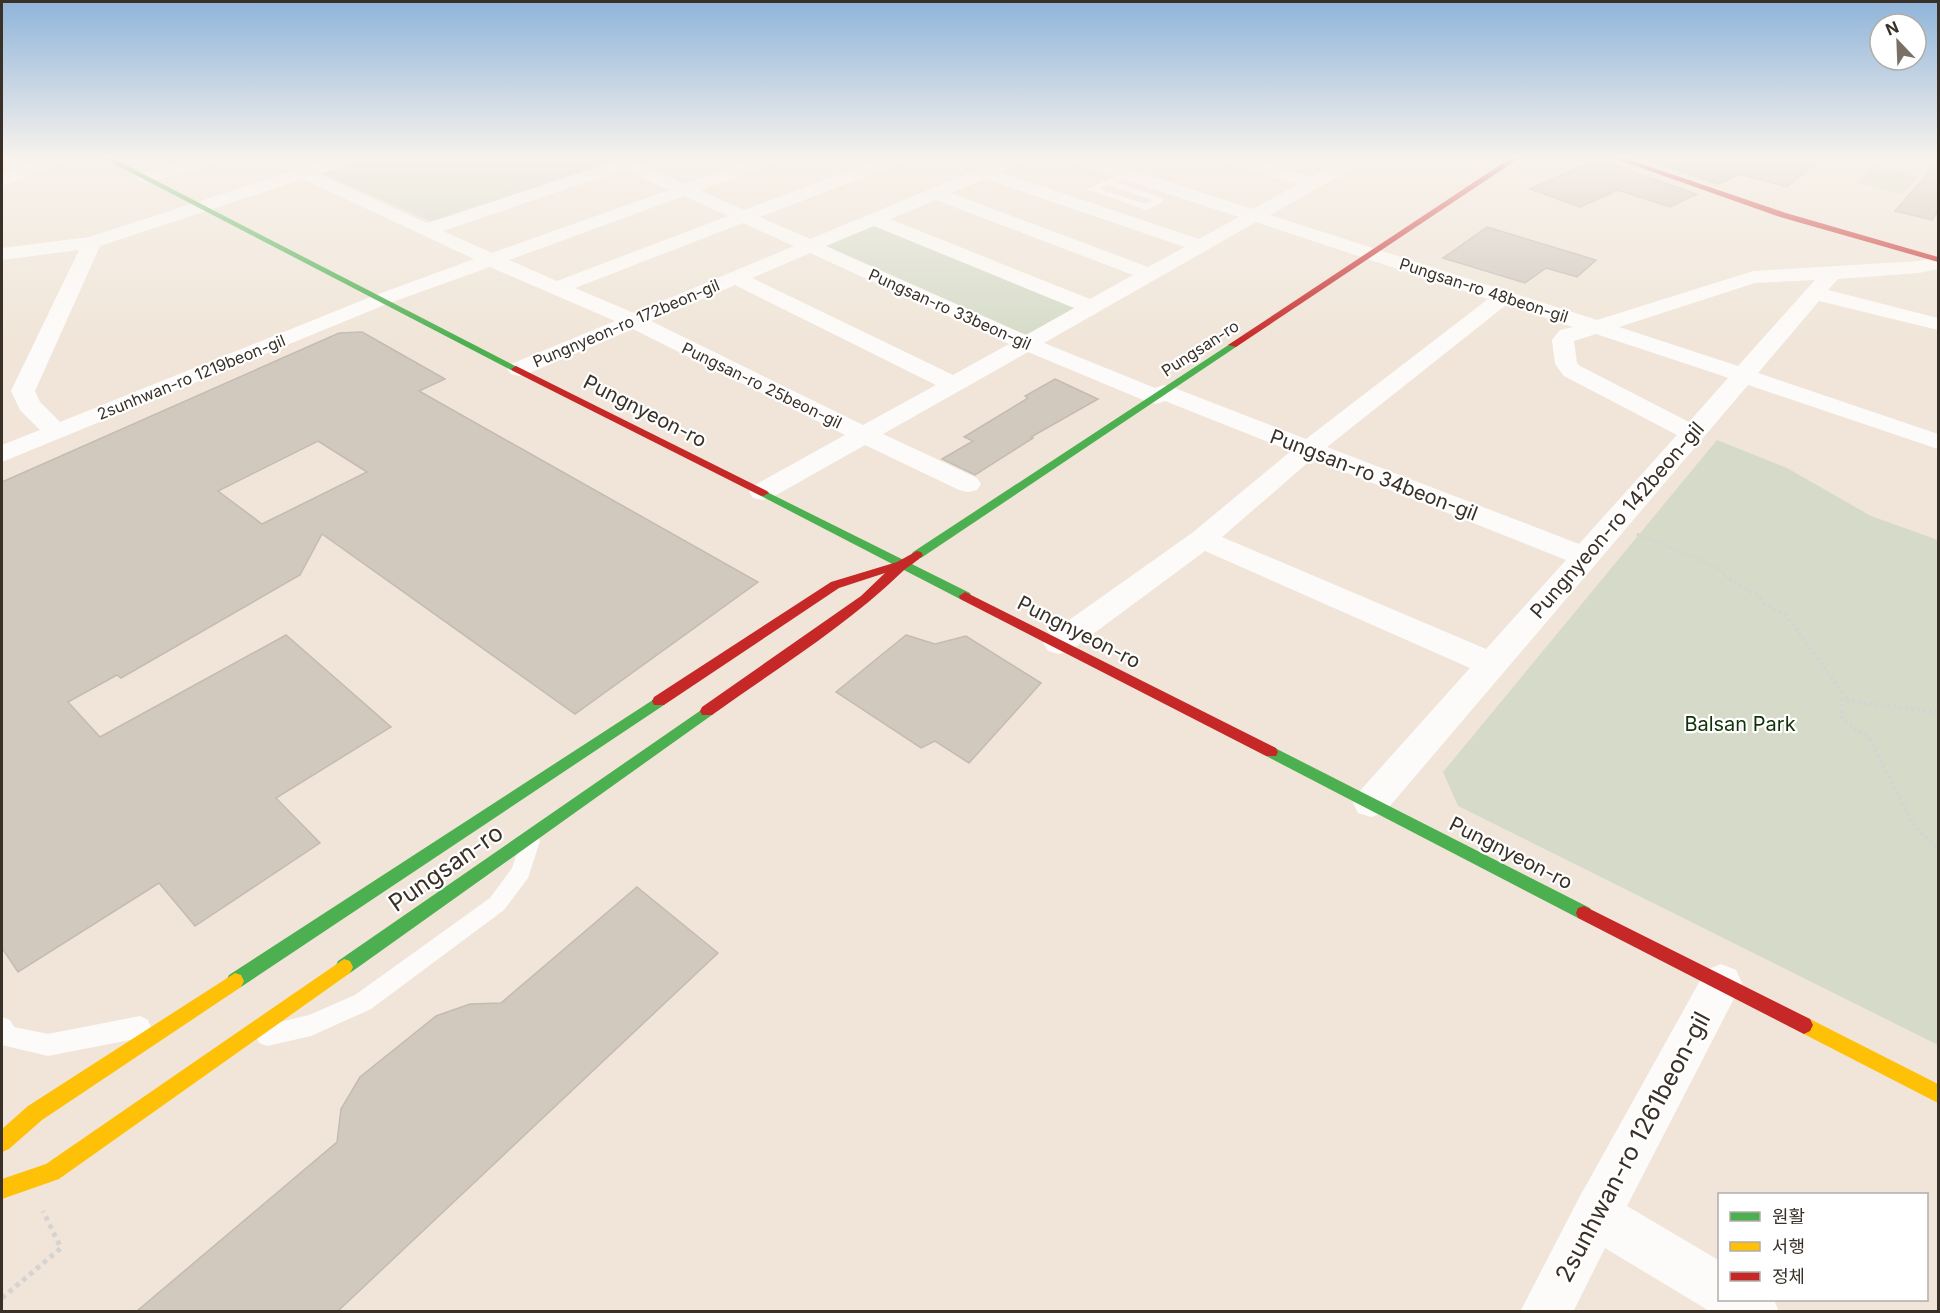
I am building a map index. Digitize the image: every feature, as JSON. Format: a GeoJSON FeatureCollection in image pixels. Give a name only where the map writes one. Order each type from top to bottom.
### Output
{"type":"FeatureCollection","features":[{"type":"Feature","properties":{"kind":"street"},"geometry":{"type":"LineString","coordinates":[[2,254],[92,243],[158,220]]}},
{"type":"Feature","properties":{"kind":"street","name":"Pungnyeon-ro"},"geometry":{"type":"LineString","coordinates":[[227,220],[1938,1094]]}},
{"type":"Feature","properties":{"kind":"street","name":"Pungsan-ro 25beon-gil"},"geometry":{"type":"LineString","coordinates":[[405,220],[490,260],[632,320],[968,484]]}},
{"type":"Feature","properties":{"kind":"street"},"geometry":{"type":"LineString","coordinates":[[426,230],[455,220]]}},
{"type":"Feature","properties":{"kind":"street","name":"2sunhwan-ro 1219beon-gil"},"geometry":{"type":"LineString","coordinates":[[2,454],[381,300],[600,220]]}},
{"type":"Feature","properties":{"kind":"street"},"geometry":{"type":"LineString","coordinates":[[557,288],[736,220]]}},
{"type":"Feature","properties":{"kind":"street","name":"Pungsan-ro 33beon-gil"},"geometry":{"type":"LineString","coordinates":[[752,220],[1025,343],[1160,395]]}},
{"type":"Feature","properties":{"kind":"street","name":"Pungnyeon-ro 172beon-gil"},"geometry":{"type":"LineString","coordinates":[[519,369],[870,220]]}},
{"type":"Feature","properties":{"kind":"street"},"geometry":{"type":"LineString","coordinates":[[876,220],[1090,307]]}},
{"type":"Feature","properties":{"kind":"street"},"geometry":{"type":"LineString","coordinates":[[1008,220],[1148,274]]}},
{"type":"Feature","properties":{"kind":"street"},"geometry":{"type":"LineString","coordinates":[[1124,220],[1201,246]]}},
{"type":"Feature","properties":{"kind":"street"},"geometry":{"type":"LineString","coordinates":[[762,492],[1245,220]]}},
{"type":"Feature","properties":{"kind":"street","name":"Pungsan-ro 48beon-gil"},"geometry":{"type":"LineString","coordinates":[[1270,220],[1504,296],[1938,442]]}},
{"type":"Feature","properties":{"kind":"street","name":"Pungsan-ro"},"geometry":{"type":"LineString","coordinates":[[2,1189],[52,1172],[866,599],[903,564],[1422,220]]}},
{"type":"Feature","properties":{"kind":"street"},"geometry":{"type":"LineString","coordinates":[[1801,220],[1938,261]]}},
{"type":"Feature","properties":{"kind":"street"},"geometry":{"type":"LineString","coordinates":[[56,432],[28,405],[23,391],[92,243]]}},
{"type":"Feature","properties":{"kind":"street"},"geometry":{"type":"LineString","coordinates":[[1692,434],[1572,371],[1566,364],[1563,340],[1568,335],[1753,278],[1919,267],[1938,261]]}},
{"type":"Feature","properties":{"kind":"street","name":"Pungnyeon-ro 142beon-gil"},"geometry":{"type":"LineString","coordinates":[[1371,803],[1832,273]]}},
{"type":"Feature","properties":{"kind":"street","name":"Pungnyeon-ro 172beon-gil"},"geometry":{"type":"LineString","coordinates":[[734,277],[953,384]]}},
{"type":"Feature","properties":{"kind":"street"},"geometry":{"type":"LineString","coordinates":[[1814,293],[1938,324]]}},
{"type":"Feature","properties":{"kind":"street"},"geometry":{"type":"LineString","coordinates":[[1059,643],[1202,539],[1310,449],[1504,296]]}},
{"type":"Feature","properties":{"kind":"street","name":"Pungsan-ro 34beon-gil"},"geometry":{"type":"LineString","coordinates":[[1160,395],[1310,449],[1585,557]]}},
{"type":"Feature","properties":{"kind":"street"},"geometry":{"type":"LineString","coordinates":[[1202,539],[1491,664]]}},
{"type":"Feature","properties":{"kind":"street","name":"Pungsan-ro"},"geometry":{"type":"LineString","coordinates":[[2,1142],[35,1113],[835,585],[903,564]]}},
{"type":"Feature","properties":{"kind":"street","name":"2sunhwan-ro 1261beon-gil"},"geometry":{"type":"LineString","coordinates":[[1545,1311],[1721,982]]}},
{"type":"Feature","properties":{"kind":"street"},"geometry":{"type":"LineString","coordinates":[[1596,1215],[1718,1289]]}},
{"type":"Feature","properties":{"kind":"street"},"geometry":{"type":"LineString","coordinates":[[1738,1301],[1754,1311]]}},
{"type":"Feature","properties":{"kind":"lane"},"geometry":{"type":"LineString","coordinates":[[240,1040],[311,1026],[363,1002],[497,904],[521,872],[531,835]]}},
{"type":"Feature","properties":{"kind":"lane"},"geometry":{"type":"LineString","coordinates":[[2,1028],[7,1036],[48,1045],[177,1020]]}},
{"type":"Feature","properties":{"kind":"path"},"geometry":{"type":"LineString","coordinates":[[1631,531],[1717,567],[1731,581],[1760,596],[1765,604],[1787,617],[1849,701]]}},
{"type":"Feature","properties":{"kind":"path"},"geometry":{"type":"LineString","coordinates":[[1938,712],[1841,700],[1842,719],[1869,738],[1915,827],[1938,848]]}},
{"type":"Feature","properties":{"kind":"path"},"geometry":{"type":"LineString","coordinates":[[2,1298],[61,1248],[37,1200]]}},
{"type":"Feature","properties":{"kind":"green space"},"geometry":{"type":"Polygon","coordinates":[[[872,224],[1078,307],[1024,337],[821,246],[872,224]]]}},
{"type":"Feature","properties":{"kind":"green space","name":"Balsan Park"},"geometry":{"type":"Polygon","coordinates":[[[1717,440],[1787,468],[1871,516],[1938,540],[1938,1045],[1458,806],[1443,772],[1717,440]]]}},
{"type":"Feature","properties":{"kind":"building"},"geometry":{"type":"Polygon","coordinates":[[[1487,227],[1596,260],[1577,277],[1546,268],[1525,283],[1443,258],[1487,227]]]}},
{"type":"Feature","properties":{"kind":"building"},"geometry":{"type":"Polygon","coordinates":[[[362,332],[445,379],[419,391],[758,582],[575,714],[322,534],[300,575],[121,678],[117,675],[68,702],[100,737],[286,635],[391,727],[276,798],[320,843],[195,926],[159,883],[18,972],[2,948],[2,482],[339,333],[362,332]],[[318,441],[218,491],[262,524],[367,472],[318,441]]]}},
{"type":"Feature","properties":{"kind":"building"},"geometry":{"type":"Polygon","coordinates":[[[1055,379],[1098,399],[1031,437],[1033,438],[975,475],[942,459],[973,441],[964,437],[1055,379]]]}},
{"type":"Feature","properties":{"kind":"building"},"geometry":{"type":"Polygon","coordinates":[[[906,635],[935,644],[966,636],[1041,683],[969,763],[935,741],[921,748],[836,692],[906,635]]]}},
{"type":"Feature","properties":{"kind":"building"},"geometry":{"type":"Polygon","coordinates":[[[637,887],[718,953],[338,1311],[137,1311],[337,1142],[341,1109],[360,1077],[436,1016],[470,1004],[501,1003],[637,887]]]}},
{"type":"Feature","properties":{"kind":"traffic: fast"},"geometry":{"type":"LineString","coordinates":[[228,220],[516,369]]}},
{"type":"Feature","properties":{"kind":"traffic: fast"},"geometry":{"type":"LineString","coordinates":[[917,555],[1233,345]]}},
{"type":"Feature","properties":{"kind":"traffic: fast"},"geometry":{"type":"LineString","coordinates":[[763,493],[965,596]]}},
{"type":"Feature","properties":{"kind":"traffic: fast"},"geometry":{"type":"LineString","coordinates":[[235,981],[659,701]]}},
{"type":"Feature","properties":{"kind":"traffic: fast"},"geometry":{"type":"LineString","coordinates":[[344,967],[707,711]]}},
{"type":"Feature","properties":{"kind":"traffic: fast"},"geometry":{"type":"LineString","coordinates":[[1271,752],[1584,913]]}},
{"type":"Feature","properties":{"kind":"traffic: slow"},"geometry":{"type":"LineString","coordinates":[[2,1189],[52,1172],[344,967]]}},
{"type":"Feature","properties":{"kind":"traffic: slow"},"geometry":{"type":"LineString","coordinates":[[2,1142],[35,1113],[235,981]]}},
{"type":"Feature","properties":{"kind":"traffic: slow"},"geometry":{"type":"LineString","coordinates":[[1804,1025],[1938,1094]]}},
{"type":"Feature","properties":{"kind":"traffic: jam"},"geometry":{"type":"LineString","coordinates":[[1233,345],[1421,220]]}},
{"type":"Feature","properties":{"kind":"traffic: jam"},"geometry":{"type":"LineString","coordinates":[[1801,220],[1938,260]]}},
{"type":"Feature","properties":{"kind":"traffic: jam"},"geometry":{"type":"LineString","coordinates":[[516,369],[763,493]]}},
{"type":"Feature","properties":{"kind":"traffic: jam"},"geometry":{"type":"LineString","coordinates":[[707,711],[866,599],[903,564],[917,555]]}},
{"type":"Feature","properties":{"kind":"traffic: jam"},"geometry":{"type":"LineString","coordinates":[[659,701],[835,585],[896,566]]}},
{"type":"Feature","properties":{"kind":"traffic: jam"},"geometry":{"type":"LineString","coordinates":[[965,596],[1271,752]]}},
{"type":"Feature","properties":{"kind":"traffic: jam"},"geometry":{"type":"LineString","coordinates":[[1584,913],[1804,1025]]}}]}
